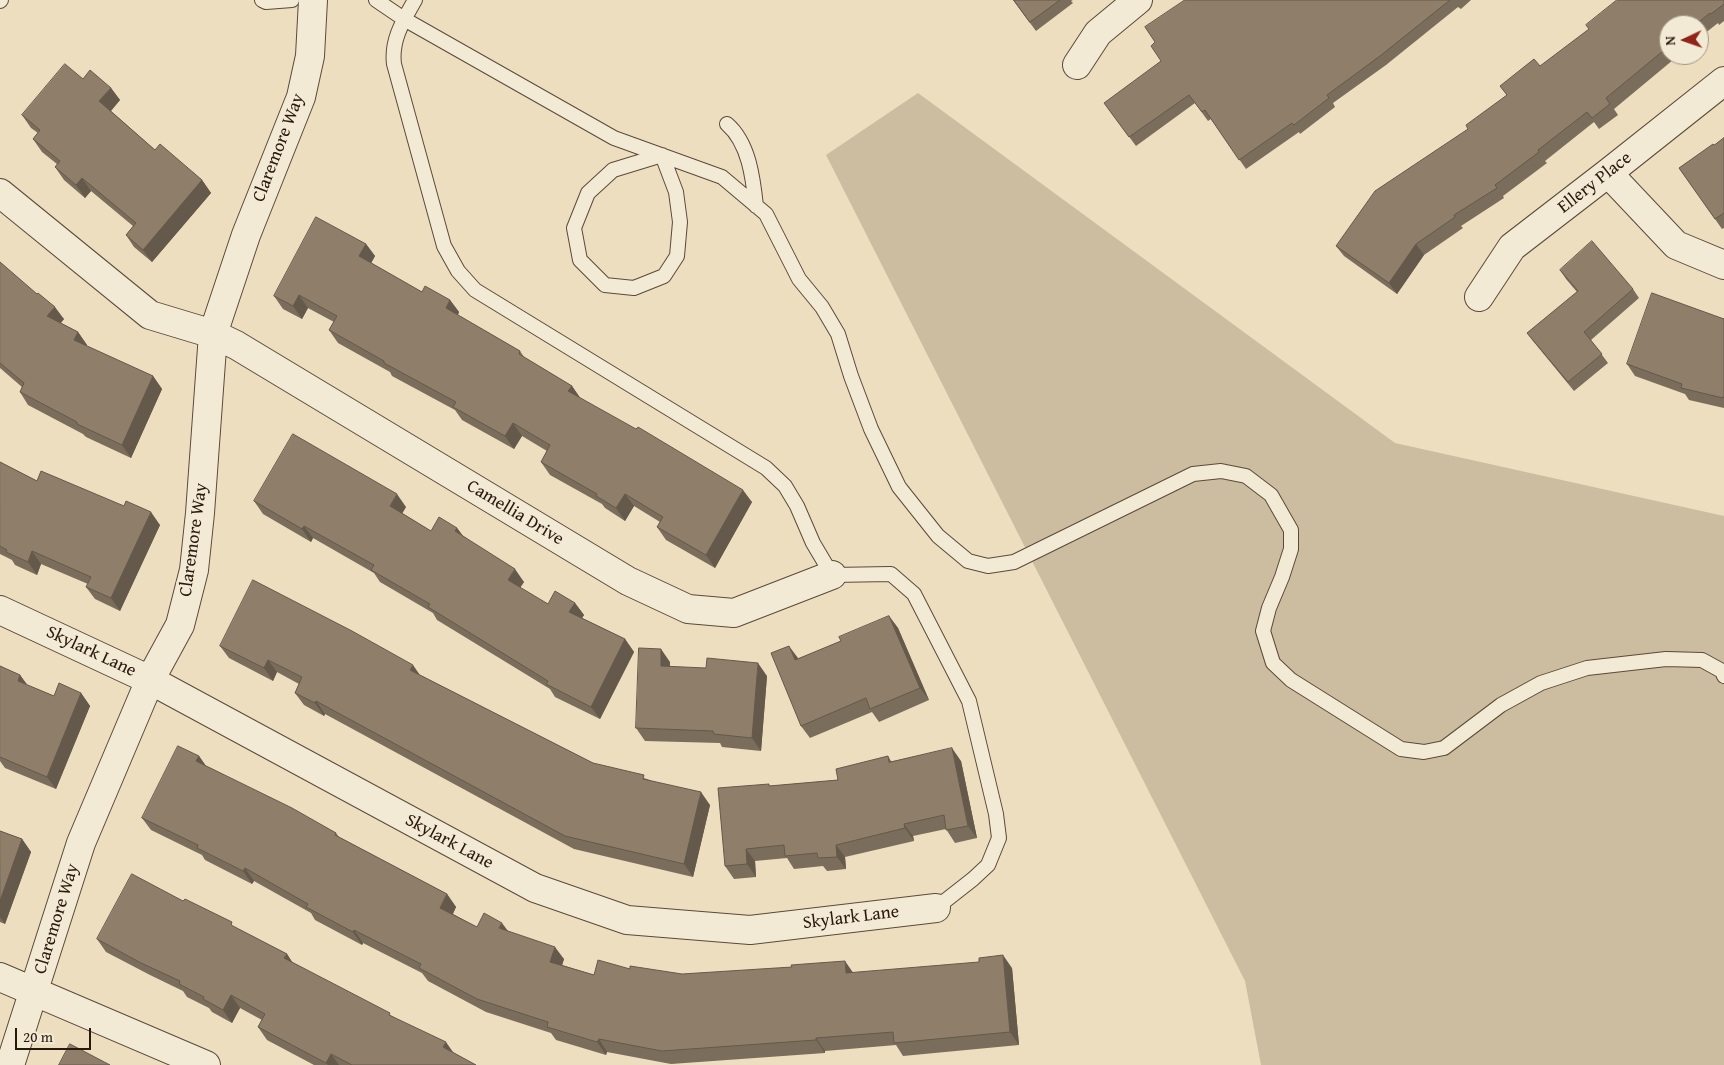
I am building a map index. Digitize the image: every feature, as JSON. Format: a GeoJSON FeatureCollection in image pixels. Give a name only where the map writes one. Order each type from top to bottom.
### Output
{"type":"FeatureCollection","features":[{"type":"Feature","properties":{"kind":"street","name":"Claremore Way"},"geometry":{"type":"LineString","coordinates":[[10,1065],[81,843],[150,680],[180,625],[194,570],[213,334],[246,235],[301,97],[310,56],[313,0]]}},
{"type":"Feature","properties":{"kind":"street"},"geometry":{"type":"LineString","coordinates":[[1077,66],[1098,33],[1138,0]]}},
{"type":"Feature","properties":{"kind":"street","name":"Ellery Place"},"geometry":{"type":"LineString","coordinates":[[1479,297],[1512,247],[1724,81]]}},
{"type":"Feature","properties":{"kind":"street"},"geometry":{"type":"LineString","coordinates":[[1608,173],[1676,245],[1724,265]]}},
{"type":"Feature","properties":{"kind":"street","name":"Camellia Drive"},"geometry":{"type":"LineString","coordinates":[[0,193],[150,315],[213,334],[236,345],[628,581],[688,609],[734,613],[832,574]]}},
{"type":"Feature","properties":{"kind":"street","name":"Skylark Lane"},"geometry":{"type":"LineString","coordinates":[[0,610],[150,680],[534,888],[627,920],[750,930],[936,908]]}},
{"type":"Feature","properties":{"kind":"street"},"geometry":{"type":"LineString","coordinates":[[0,977],[206,1065]]}},
{"type":"Feature","properties":{"kind":"lane"},"geometry":{"type":"LineString","coordinates":[[262,0],[266,2],[292,0]]}},
{"type":"Feature","properties":{"kind":"lane"},"geometry":{"type":"LineString","coordinates":[[376,0],[404,19],[614,138],[722,177],[766,214],[799,279],[822,307],[838,334],[851,376],[871,429],[899,487],[938,536],[968,561],[988,566],[1014,562],[1193,474],[1221,471],[1246,476],[1271,495],[1291,530],[1292,549],[1268,608],[1263,631],[1273,663],[1291,680],[1401,749],[1424,752],[1444,748],[1501,705],[1541,683],[1586,668],[1666,659],[1702,660],[1722,671],[1724,676]]}},
{"type":"Feature","properties":{"kind":"lane"},"geometry":{"type":"LineString","coordinates":[[415,0],[404,19],[392,52],[444,246],[458,271],[475,290],[766,468],[785,486],[797,506],[813,543],[832,574],[891,574],[914,594],[969,701],[996,814],[999,838],[988,865],[936,908]]}},
{"type":"Feature","properties":{"kind":"lane"},"geometry":{"type":"LineString","coordinates":[[726,124],[733,130],[745,152],[753,177],[756,206]]}},
{"type":"Feature","properties":{"kind":"lane"},"geometry":{"type":"LineString","coordinates":[[662,156],[676,192],[680,222],[677,256],[664,276],[634,288],[605,285],[580,260],[574,228],[588,193],[613,170],[662,156]]}},
{"type":"Feature","properties":{"kind":"shaded area"},"geometry":{"type":"Polygon","coordinates":[[[918,93],[1395,443],[1724,516],[1724,1065],[1261,1065],[1245,981],[826,155],[918,93]]]}},
{"type":"Feature","properties":{"kind":"building"},"geometry":{"type":"Polygon","coordinates":[[[1014,0],[1060,0],[1030,22],[1014,0]]]}},
{"type":"Feature","properties":{"kind":"building"},"geometry":{"type":"Polygon","coordinates":[[[1185,0],[1450,0],[1380,56],[1327,95],[1329,98],[1294,125],[1292,123],[1239,160],[1205,110],[1202,112],[1189,95],[1129,137],[1104,103],[1161,61],[1151,46],[1155,42],[1145,27],[1185,0]]]}},
{"type":"Feature","properties":{"kind":"building"},"geometry":{"type":"Polygon","coordinates":[[[1617,0],[1724,0],[1724,4],[1708,15],[1659,15],[1659,54],[1606,98],[1610,104],[1592,118],[1587,112],[1495,185],[1497,188],[1454,215],[1455,217],[1416,244],[1389,283],[1336,246],[1375,191],[1468,129],[1466,125],[1507,95],[1500,86],[1534,59],[1540,66],[1589,29],[1586,25],[1617,0]]]}},
{"type":"Feature","properties":{"kind":"building"},"geometry":{"type":"Polygon","coordinates":[[[65,64],[83,79],[90,70],[111,88],[99,101],[155,150],[160,144],[202,180],[143,250],[126,235],[136,223],[82,178],[76,185],[55,167],[60,161],[33,139],[40,130],[22,115],[65,64]]]}},
{"type":"Feature","properties":{"kind":"building"},"geometry":{"type":"Polygon","coordinates":[[[1724,138],[1724,213],[1715,219],[1679,168],[1724,138]]]}},
{"type":"Feature","properties":{"kind":"building"},"geometry":{"type":"Polygon","coordinates":[[[316,217],[366,244],[359,256],[422,292],[425,286],[450,300],[446,308],[520,351],[519,354],[572,386],[568,391],[636,429],[638,427],[743,490],[706,555],[657,527],[663,517],[625,494],[616,508],[596,496],[597,494],[541,462],[550,445],[513,423],[505,436],[453,407],[456,402],[384,363],[384,361],[329,330],[337,316],[299,295],[293,306],[274,296],[316,217]]]}},
{"type":"Feature","properties":{"kind":"building"},"geometry":{"type":"Polygon","coordinates":[[[1592,241],[1633,289],[1584,332],[1602,354],[1568,382],[1527,333],[1578,291],[1560,270],[1592,241]]]}},
{"type":"Feature","properties":{"kind":"building"},"geometry":{"type":"Polygon","coordinates":[[[0,262],[55,307],[47,316],[78,332],[74,340],[153,376],[122,445],[77,424],[77,422],[20,392],[24,383],[0,363],[0,262]]]}},
{"type":"Feature","properties":{"kind":"building"},"geometry":{"type":"Polygon","coordinates":[[[1652,293],[1724,319],[1723,398],[1681,388],[1682,384],[1627,364],[1652,293]]]}},
{"type":"Feature","properties":{"kind":"building"},"geometry":{"type":"Polygon","coordinates":[[[293,434],[397,494],[390,506],[431,531],[439,517],[457,528],[455,531],[515,569],[508,580],[548,604],[555,591],[575,603],[569,612],[625,639],[591,707],[546,684],[548,681],[428,607],[430,604],[371,570],[374,565],[304,526],[302,529],[254,501],[293,434]]]}},
{"type":"Feature","properties":{"kind":"building"},"geometry":{"type":"Polygon","coordinates":[[[0,462],[37,481],[41,471],[124,506],[126,501],[151,512],[111,598],[86,587],[91,577],[32,551],[28,562],[6,552],[7,550],[0,546],[0,462]]]}},
{"type":"Feature","properties":{"kind":"building"},"geometry":{"type":"Polygon","coordinates":[[[253,580],[413,665],[410,670],[593,763],[644,775],[643,779],[701,792],[684,864],[565,836],[316,701],[315,703],[295,693],[302,677],[268,660],[264,668],[220,646],[253,580]]]}},
{"type":"Feature","properties":{"kind":"building"},"geometry":{"type":"Polygon","coordinates":[[[889,616],[920,688],[870,709],[866,698],[801,726],[771,653],[789,646],[795,660],[841,641],[839,637],[889,616]]]}},
{"type":"Feature","properties":{"kind":"building"},"geometry":{"type":"Polygon","coordinates":[[[639,648],[661,649],[661,666],[706,668],[707,658],[758,663],[752,738],[714,734],[713,731],[636,728],[639,648]]]}},
{"type":"Feature","properties":{"kind":"building"},"geometry":{"type":"Polygon","coordinates":[[[0,666],[20,675],[18,681],[54,696],[59,683],[81,693],[47,777],[0,757],[0,666]]]}},
{"type":"Feature","properties":{"kind":"building"},"geometry":{"type":"Polygon","coordinates":[[[178,746],[199,756],[196,761],[292,808],[336,833],[335,835],[447,894],[440,908],[477,927],[484,913],[502,923],[499,928],[555,947],[550,962],[594,975],[598,960],[630,969],[630,966],[682,974],[792,967],[791,965],[845,961],[846,973],[979,962],[979,958],[1003,955],[1010,1032],[894,1043],[893,1032],[816,1038],[816,1040],[662,1051],[599,1039],[597,1042],[547,1027],[548,1022],[477,999],[419,968],[421,964],[354,930],[353,932],[306,907],[308,904],[245,868],[243,871],[197,848],[198,845],[142,818],[178,746]]]}},
{"type":"Feature","properties":{"kind":"building"},"geometry":{"type":"Polygon","coordinates":[[[952,748],[968,826],[946,830],[944,815],[904,824],[905,828],[836,845],[837,857],[818,858],[817,853],[785,856],[784,845],[746,849],[747,864],[725,866],[718,788],[838,780],[836,769],[888,756],[889,762],[952,748]]]}},
{"type":"Feature","properties":{"kind":"building"},"geometry":{"type":"Polygon","coordinates":[[[0,831],[22,839],[0,901],[0,831]]]}},
{"type":"Feature","properties":{"kind":"building"},"geometry":{"type":"Polygon","coordinates":[[[132,874],[183,901],[185,899],[232,922],[231,925],[287,954],[284,958],[390,1013],[389,1015],[446,1042],[443,1047],[476,1065],[352,1065],[331,1054],[326,1063],[258,1027],[265,1014],[231,995],[223,1010],[203,999],[204,997],[179,984],[180,981],[141,963],[97,939],[132,874]]]}},
{"type":"Feature","properties":{"kind":"building"},"geometry":{"type":"Polygon","coordinates":[[[70,1044],[110,1065],[59,1065],[70,1044]]]}}]}
